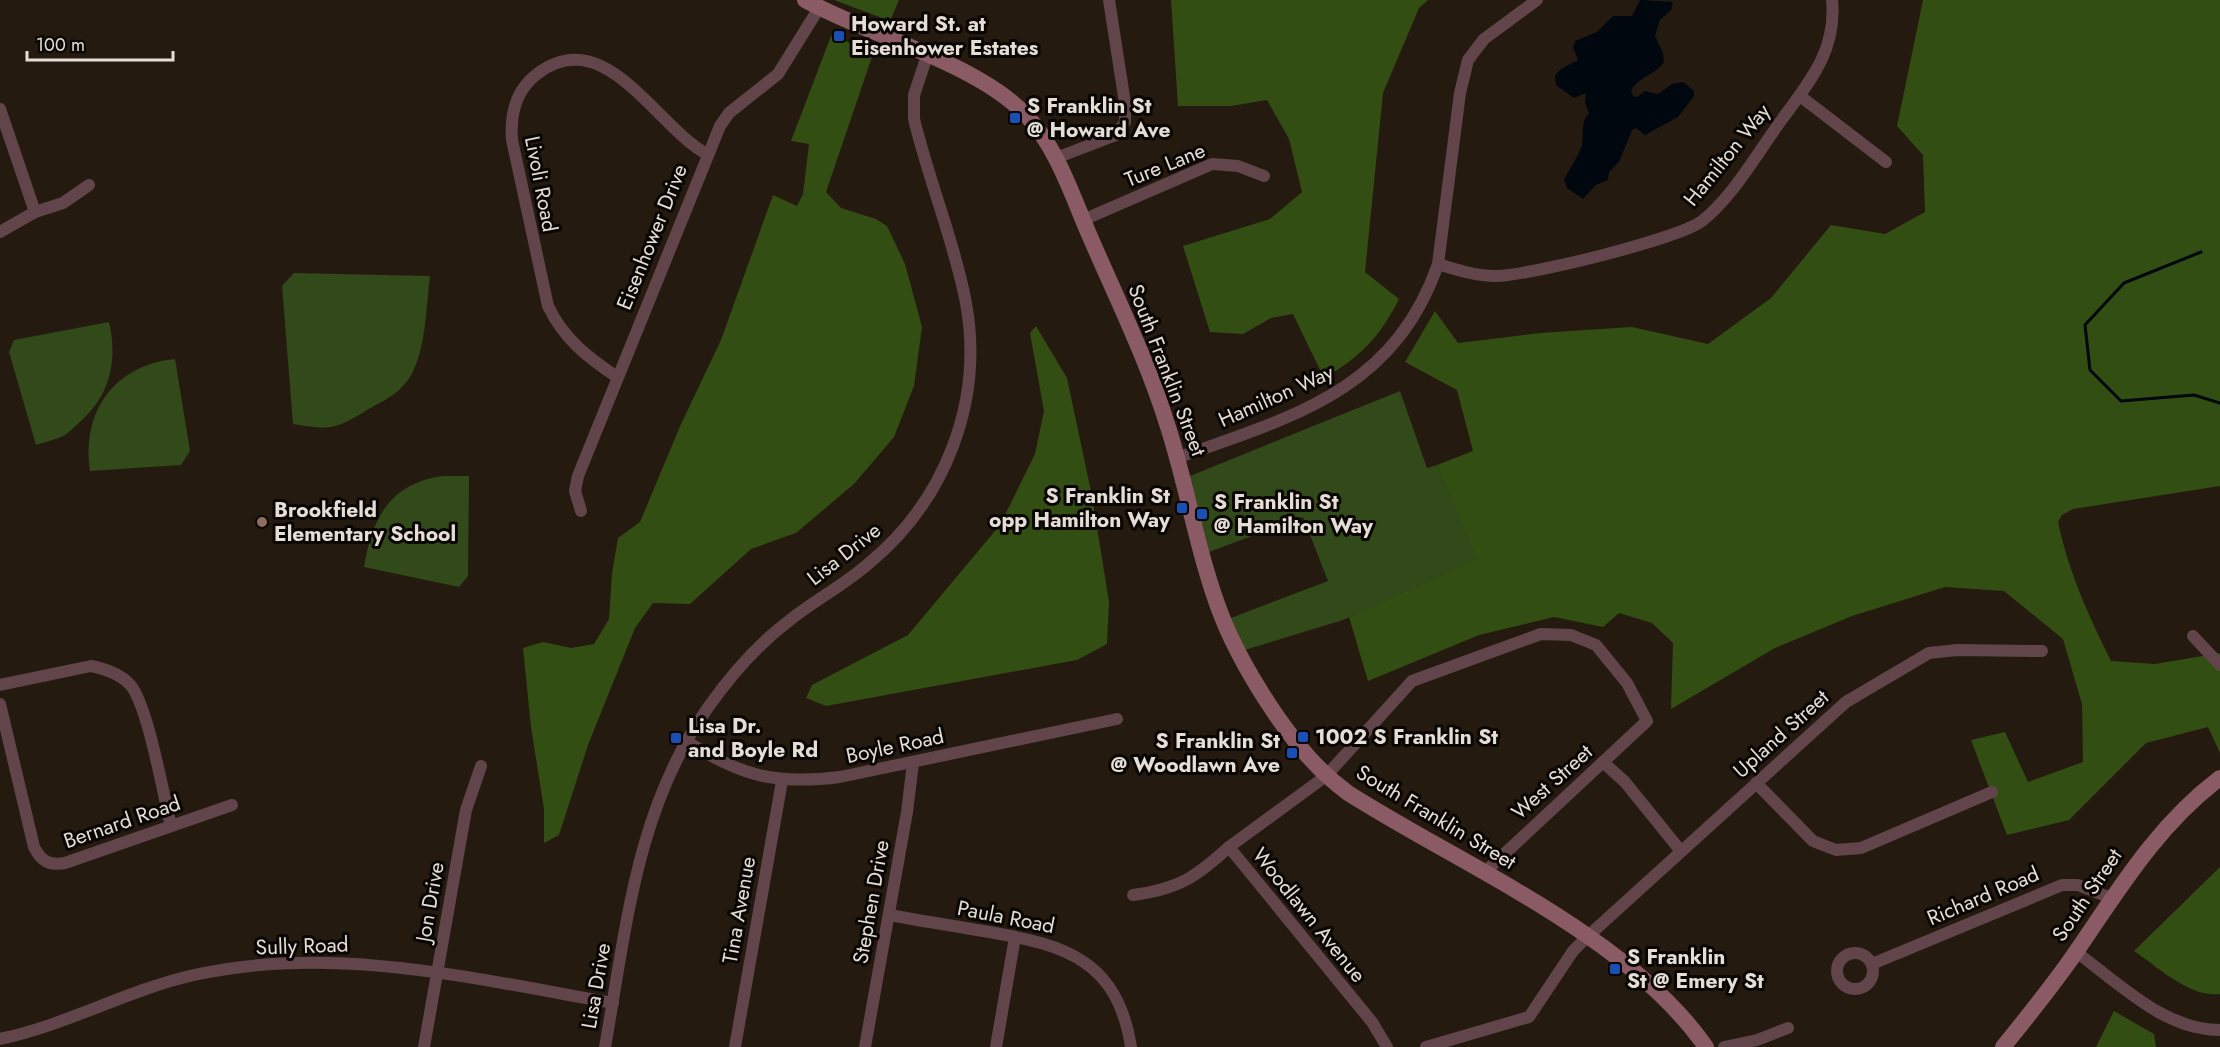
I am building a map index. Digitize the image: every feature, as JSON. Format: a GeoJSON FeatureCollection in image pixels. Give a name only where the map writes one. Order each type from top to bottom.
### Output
{"type":"FeatureCollection","features":[{"type":"Feature","properties":{"kind":"main road","name":"South Franklin Street"},"geometry":{"type":"LineString","coordinates":[[812,4],[975,79],[1006,98],[1043,135],[1056,158],[1151,379],[1177,458],[1214,592],[1232,640],[1288,732],[1326,776],[1380,813],[1485,872],[1587,937],[1657,991],[1677,1010],[1706,1047]]}},
{"type":"Feature","properties":{"kind":"main road","name":"South Street"},"geometry":{"type":"LineString","coordinates":[[2003,1047],[2076,952],[2111,898],[2161,832],[2198,795],[2220,778]]}},
{"type":"Feature","properties":{"kind":"street"},"geometry":{"type":"LineString","coordinates":[[1056,158],[1116,135],[1125,122],[1125,103],[1109,0]]}},
{"type":"Feature","properties":{"kind":"street","name":"Hamilton Way"},"geometry":{"type":"LineString","coordinates":[[1177,458],[1311,407],[1344,389],[1371,369],[1392,347],[1411,322],[1438,264],[1460,93],[1468,60],[1484,39],[1537,0]]}},
{"type":"Feature","properties":{"kind":"street","name":"Hamilton Way"},"geometry":{"type":"LineString","coordinates":[[1438,264],[1481,275],[1514,274],[1668,237],[1685,230],[1713,210],[1800,96],[1825,56],[1834,18],[1832,0]]}},
{"type":"Feature","properties":{"kind":"street","name":"Eisenhower Drive"},"geometry":{"type":"LineString","coordinates":[[580,511],[575,491],[578,476],[707,154],[729,113],[778,74],[812,4]]}},
{"type":"Feature","properties":{"kind":"street","name":"Lisa Drive"},"geometry":{"type":"LineString","coordinates":[[605,1047],[633,891],[648,827],[658,798],[686,741],[717,694],[759,647],[788,621],[865,567],[906,528],[936,485],[956,441],[968,383],[970,333],[961,281],[914,119],[914,95],[927,56]]}},
{"type":"Feature","properties":{"kind":"street","name":"Livoli Road"},"geometry":{"type":"LineString","coordinates":[[617,376],[577,348],[556,323],[548,306],[512,140],[511,125],[519,94],[528,82],[549,66],[566,61],[597,63],[626,81],[682,138],[707,154]]}},
{"type":"Feature","properties":{"kind":"street"},"geometry":{"type":"LineString","coordinates":[[1800,96],[1886,162]]}},
{"type":"Feature","properties":{"kind":"street"},"geometry":{"type":"LineString","coordinates":[[0,109],[2,123],[35,212]]}},
{"type":"Feature","properties":{"kind":"street","name":"Ture Lane"},"geometry":{"type":"LineString","coordinates":[[1083,220],[1212,164],[1238,166],[1264,176]]}},
{"type":"Feature","properties":{"kind":"street"},"geometry":{"type":"LineString","coordinates":[[0,232],[35,212],[63,203],[90,185]]}},
{"type":"Feature","properties":{"kind":"street","name":"Woodlawn Avenue"},"geometry":{"type":"LineString","coordinates":[[1387,1047],[1372,1022],[1229,847],[1326,776],[1412,681],[1541,634],[1571,635],[1596,645],[1627,683],[1647,721]]}},
{"type":"Feature","properties":{"kind":"street"},"geometry":{"type":"LineString","coordinates":[[2193,636],[2220,665]]}},
{"type":"Feature","properties":{"kind":"street","name":"Upland Street"},"geometry":{"type":"LineString","coordinates":[[1426,1047],[1529,1017],[1574,951],[1680,850],[1838,709],[1920,656],[1957,650],[2042,651]]}},
{"type":"Feature","properties":{"kind":"street"},"geometry":{"type":"LineString","coordinates":[[0,685],[91,666],[104,668],[124,679],[141,705],[171,826]]}},
{"type":"Feature","properties":{"kind":"street","name":"Bernard Road"},"geometry":{"type":"LineString","coordinates":[[0,704],[34,847],[46,863],[65,863],[232,805]]}},
{"type":"Feature","properties":{"kind":"street","name":"Boyle Road"},"geometry":{"type":"LineString","coordinates":[[686,741],[738,769],[782,781],[840,777],[1117,719]]}},
{"type":"Feature","properties":{"kind":"street","name":"West Street"},"geometry":{"type":"LineString","coordinates":[[1485,872],[1647,721]]}},
{"type":"Feature","properties":{"kind":"street"},"geometry":{"type":"LineString","coordinates":[[1603,762],[1624,782],[1680,850]]}},
{"type":"Feature","properties":{"kind":"street","name":"Stephen Drive"},"geometry":{"type":"LineString","coordinates":[[866,1047],[913,763]]}},
{"type":"Feature","properties":{"kind":"street","name":"Jon Drive"},"geometry":{"type":"LineString","coordinates":[[424,1047],[465,810],[481,766]]}},
{"type":"Feature","properties":{"kind":"street","name":"Tina Avenue"},"geometry":{"type":"LineString","coordinates":[[735,1047],[782,781]]}},
{"type":"Feature","properties":{"kind":"street"},"geometry":{"type":"LineString","coordinates":[[1756,783],[1813,841],[1823,847],[1849,851],[1992,792]]}},
{"type":"Feature","properties":{"kind":"street"},"geometry":{"type":"LineString","coordinates":[[1133,895],[1183,884],[1196,877],[1229,847]]}},
{"type":"Feature","properties":{"kind":"street","name":"Richard Road"},"geometry":{"type":"LineString","coordinates":[[1872,964],[2061,885],[2079,885],[2111,898]]}},
{"type":"Feature","properties":{"kind":"street","name":"Paula Road"},"geometry":{"type":"LineString","coordinates":[[889,915],[1016,937],[1071,952],[1097,970],[1115,995],[1124,1012],[1131,1047]]}},
{"type":"Feature","properties":{"kind":"street"},"geometry":{"type":"LineString","coordinates":[[996,1047],[1016,937]]}},
{"type":"Feature","properties":{"kind":"street"},"geometry":{"type":"LineString","coordinates":[[2076,952],[2154,1010],[2175,1021],[2197,1028],[2220,1030]]}},
{"type":"Feature","properties":{"kind":"street","name":"Sully Road"},"geometry":{"type":"LineString","coordinates":[[0,1039],[29,1032],[156,986],[224,970],[271,965],[338,963],[436,974],[613,1003]]}},
{"type":"Feature","properties":{"kind":"street"},"geometry":{"type":"LineString","coordinates":[[1724,1047],[1756,1040],[1788,1028]]}},
{"type":"Feature","properties":{"kind":"green space"},"geometry":{"type":"Polygon","coordinates":[[[834,0],[899,0],[890,21],[834,0]]]}},
{"type":"Feature","properties":{"kind":"green space"},"geometry":{"type":"Polygon","coordinates":[[[1171,0],[1428,0],[1419,8],[1383,93],[1365,272],[1399,299],[1368,345],[1359,354],[1324,378],[1293,314],[1271,318],[1243,334],[1210,332],[1183,246],[1270,219],[1302,192],[1289,139],[1267,100],[1231,106],[1178,106],[1171,0]]]}},
{"type":"Feature","properties":{"kind":"green space"},"geometry":{"type":"Polygon","coordinates":[[[1923,0],[2220,0],[2220,486],[2073,509],[2062,515],[2058,522],[2080,593],[2111,661],[2155,664],[2220,653],[2220,753],[2208,727],[2146,743],[2069,820],[2007,835],[1971,740],[2005,732],[2028,782],[2083,762],[2082,704],[2063,639],[2004,591],[1945,587],[1852,616],[1775,648],[1671,709],[1673,643],[1652,623],[1619,613],[1603,627],[1554,617],[1479,635],[1368,681],[1349,617],[1477,559],[1437,465],[1473,451],[1457,390],[1405,362],[1435,311],[1458,343],[1540,333],[1632,327],[1708,344],[1771,298],[1831,225],[1885,234],[1925,212],[1923,155],[1897,126],[1923,0]]]}},
{"type":"Feature","properties":{"kind":"green space"},"geometry":{"type":"Polygon","coordinates":[[[831,36],[874,51],[826,192],[841,208],[876,219],[887,226],[905,264],[922,327],[914,386],[894,437],[854,484],[796,533],[751,549],[690,604],[653,603],[635,628],[588,745],[559,835],[544,843],[544,809],[531,727],[523,648],[543,642],[571,648],[594,644],[609,619],[612,573],[618,538],[640,522],[681,424],[721,340],[773,195],[797,206],[803,194],[809,144],[791,141],[831,36]]]}},
{"type":"Feature","properties":{"kind":"green space"},"geometry":{"type":"Polygon","coordinates":[[[294,273],[430,276],[424,335],[416,365],[410,377],[390,397],[356,417],[332,427],[293,424],[282,286],[294,273]]]}},
{"type":"Feature","properties":{"kind":"green space"},"geometry":{"type":"Polygon","coordinates":[[[109,322],[112,336],[112,363],[99,400],[68,433],[36,445],[9,352],[14,340],[109,322]]]}},
{"type":"Feature","properties":{"kind":"green space"},"geometry":{"type":"Polygon","coordinates":[[[1036,326],[1067,378],[1092,496],[1109,602],[1107,644],[1077,660],[826,706],[806,698],[812,685],[908,635],[1000,525],[1035,454],[1044,411],[1030,333],[1036,326]]]}},
{"type":"Feature","properties":{"kind":"green space"},"geometry":{"type":"Polygon","coordinates":[[[175,359],[190,451],[181,465],[90,471],[91,429],[106,395],[135,371],[153,363],[175,359]]]}},
{"type":"Feature","properties":{"kind":"green space"},"geometry":{"type":"Polygon","coordinates":[[[1400,391],[1427,468],[1437,465],[1478,559],[1343,620],[1245,650],[1231,618],[1328,581],[1303,517],[1209,552],[1190,476],[1400,391]]]}},
{"type":"Feature","properties":{"kind":"green space"},"geometry":{"type":"Polygon","coordinates":[[[443,476],[469,476],[468,576],[459,587],[364,567],[372,533],[387,506],[409,486],[443,476]]]}},
{"type":"Feature","properties":{"kind":"green space"},"geometry":{"type":"Polygon","coordinates":[[[2220,867],[2220,994],[2209,994],[2175,980],[2134,951],[2220,867]]]}},
{"type":"Feature","properties":{"kind":"green space"},"geometry":{"type":"Polygon","coordinates":[[[2114,1011],[2154,1034],[2156,1047],[2096,1047],[2114,1011]]]}},
{"type":"Feature","properties":{"kind":"shaded area"},"geometry":{"type":"Polygon","coordinates":[[[1640,0],[1673,2],[1671,10],[1660,20],[1655,36],[1663,53],[1664,62],[1634,86],[1631,91],[1633,96],[1637,97],[1645,91],[1658,94],[1672,84],[1683,82],[1694,91],[1694,96],[1678,117],[1645,135],[1636,128],[1632,130],[1619,162],[1609,172],[1608,180],[1596,185],[1583,199],[1567,188],[1564,180],[1582,145],[1583,124],[1589,113],[1585,103],[1586,93],[1574,98],[1556,85],[1555,75],[1578,60],[1573,47],[1575,41],[1597,32],[1613,16],[1632,16],[1640,0]]]}},
{"type":"Feature","properties":{"kind":"waterway"},"geometry":{"type":"LineString","coordinates":[[2201,252],[2124,283],[2085,325],[2090,370],[2121,401],[2194,395],[2220,403]]}},
{"type":"Feature","properties":{"kind":"place","name":"Howard St. at Eisenhower Estates"},"geometry":{"type":"Point","coordinates":[839,36]}},
{"type":"Feature","properties":{"kind":"place","name":"S Franklin St @ Howard Ave"},"geometry":{"type":"Point","coordinates":[1015,118]}},
{"type":"Feature","properties":{"kind":"place","name":"S Franklin St opp Hamilton Way"},"geometry":{"type":"Point","coordinates":[1182,508]}},
{"type":"Feature","properties":{"kind":"place","name":"S Franklin St @ Hamilton Way"},"geometry":{"type":"Point","coordinates":[1202,514]}},
{"type":"Feature","properties":{"kind":"place","name":"Brookfield Elementary School"},"geometry":{"type":"Point","coordinates":[262,522]}},
{"type":"Feature","properties":{"kind":"place","name":"1002 S Franklin St"},"geometry":{"type":"Point","coordinates":[1303,737]}},
{"type":"Feature","properties":{"kind":"place","name":"Lisa Dr. and Boyle Rd"},"geometry":{"type":"Point","coordinates":[676,738]}},
{"type":"Feature","properties":{"kind":"place","name":"S Franklin St @ Woodlawn Ave"},"geometry":{"type":"Point","coordinates":[1292,753]}},
{"type":"Feature","properties":{"kind":"place","name":"S Franklin St @ Emery St"},"geometry":{"type":"Point","coordinates":[1615,969]}}]}
